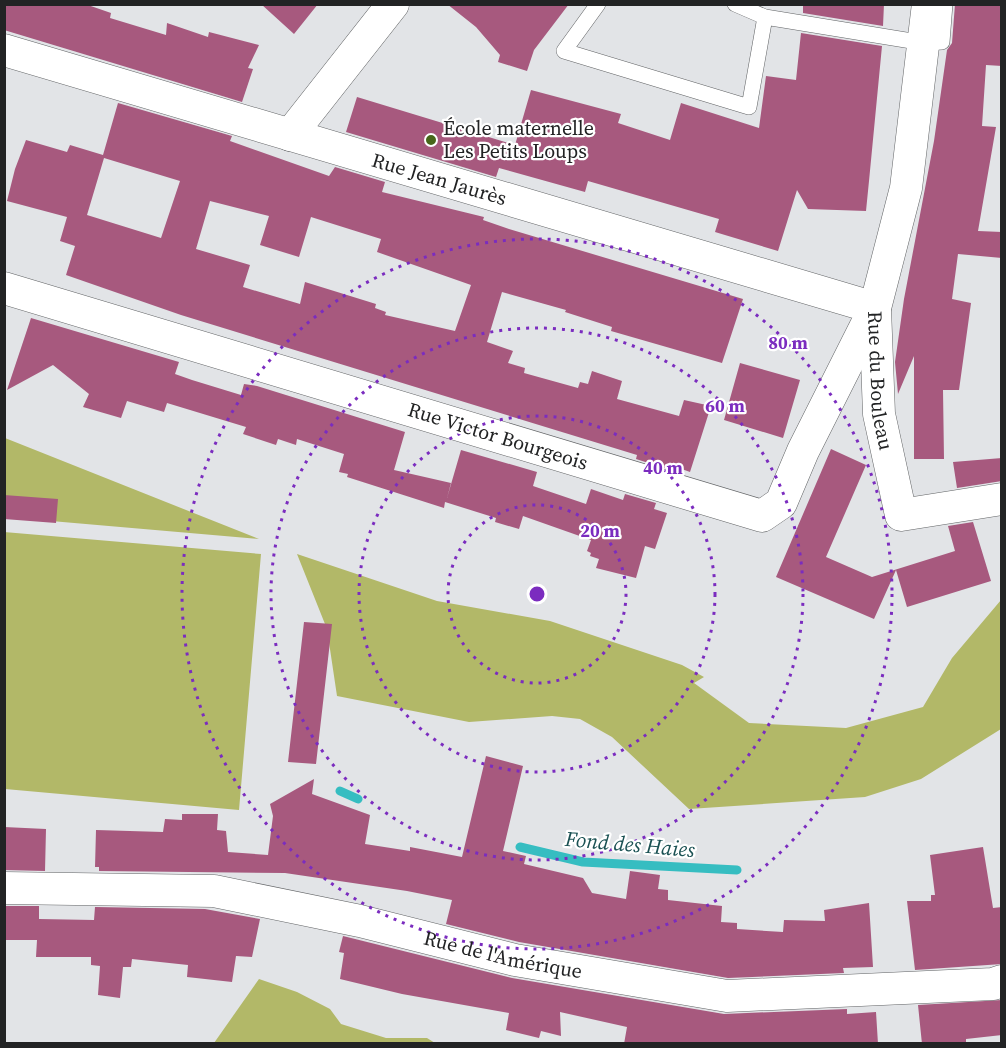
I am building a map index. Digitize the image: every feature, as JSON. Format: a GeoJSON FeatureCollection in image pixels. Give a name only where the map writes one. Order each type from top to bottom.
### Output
{"type":"FeatureCollection","features":[{"type":"Feature","properties":{"kind":"street"},"geometry":{"type":"LineString","coordinates":[[290,135],[393,4]]}},
{"type":"Feature","properties":{"kind":"street","name":"Rue du Bouleau"},"geometry":{"type":"LineString","coordinates":[[928,4],[906,188],[875,308],[879,414],[901,515],[1002,500]]}},
{"type":"Feature","properties":{"kind":"street","name":"Rue Jean Jaurès"},"geometry":{"type":"LineString","coordinates":[[7,60],[290,135],[875,308]]}},
{"type":"Feature","properties":{"kind":"street","name":"Rue Victor Bourgeois"},"geometry":{"type":"LineString","coordinates":[[4,288],[762,516],[781,503],[803,451],[875,308]]}},
{"type":"Feature","properties":{"kind":"street","name":"Rue de l'Amérique"},"geometry":{"type":"LineString","coordinates":[[4,888],[214,891],[360,921],[515,960],[727,996],[993,984],[1002,981]]}},
{"type":"Feature","properties":{"kind":"lane"},"geometry":{"type":"LineString","coordinates":[[598,4],[564,51],[749,107],[765,17]]}},
{"type":"Feature","properties":{"kind":"lane"},"geometry":{"type":"LineString","coordinates":[[735,4],[765,17],[924,43],[942,42],[945,4]]}},
{"type":"Feature","properties":{"kind":"green space"},"geometry":{"type":"Polygon","coordinates":[[[5,438],[259,539],[5,517],[5,438]]]}},
{"type":"Feature","properties":{"kind":"green space"},"geometry":{"type":"Polygon","coordinates":[[[4,532],[261,554],[239,810],[5,789],[4,532]]]}},
{"type":"Feature","properties":{"kind":"green space"},"geometry":{"type":"Polygon","coordinates":[[[297,554],[437,601],[550,621],[682,665],[704,677],[694,683],[749,723],[846,728],[923,707],[952,658],[1001,600],[1001,729],[921,779],[865,797],[689,809],[612,737],[580,719],[552,716],[469,722],[337,696],[327,629],[297,554]]]}},
{"type":"Feature","properties":{"kind":"green space"},"geometry":{"type":"Polygon","coordinates":[[[259,979],[297,992],[330,1009],[341,1024],[386,1038],[427,1038],[435,1043],[214,1043],[259,979]]]}},
{"type":"Feature","properties":{"kind":"building"},"geometry":{"type":"Polygon","coordinates":[[[4,4],[85,4],[111,13],[110,18],[166,35],[167,23],[208,37],[209,32],[259,45],[248,68],[253,69],[242,102],[4,30],[4,4]]]}},
{"type":"Feature","properties":{"kind":"building"},"geometry":{"type":"Polygon","coordinates":[[[261,4],[318,4],[294,34],[261,4]]]}},
{"type":"Feature","properties":{"kind":"building"},"geometry":{"type":"Polygon","coordinates":[[[447,4],[569,4],[534,50],[527,71],[498,62],[500,55],[476,27],[447,4]]]}},
{"type":"Feature","properties":{"kind":"building"},"geometry":{"type":"Polygon","coordinates":[[[803,4],[884,4],[883,26],[803,13],[803,4]]]}},
{"type":"Feature","properties":{"kind":"building"},"geometry":{"type":"Polygon","coordinates":[[[955,4],[1002,4],[1002,66],[986,65],[982,126],[996,127],[978,231],[1002,232],[1002,258],[958,254],[952,299],[971,303],[959,390],[943,390],[944,459],[914,459],[914,356],[898,394],[895,362],[904,299],[934,141],[947,50],[952,43],[955,4]]]}},
{"type":"Feature","properties":{"kind":"building"},"geometry":{"type":"Polygon","coordinates":[[[801,33],[882,46],[866,211],[808,209],[797,190],[778,251],[715,232],[719,219],[588,181],[585,192],[499,168],[496,177],[346,132],[357,97],[515,145],[531,90],[621,114],[618,123],[670,140],[681,103],[759,128],[766,76],[796,80],[801,33]]]}},
{"type":"Feature","properties":{"kind":"building"},"geometry":{"type":"Polygon","coordinates":[[[118,103],[232,136],[230,141],[329,176],[335,167],[385,182],[382,192],[484,217],[483,220],[509,229],[743,299],[722,363],[611,331],[612,327],[565,312],[566,310],[502,292],[487,342],[513,351],[508,363],[525,368],[524,373],[578,388],[580,382],[588,384],[592,371],[622,381],[617,399],[679,416],[684,400],[711,406],[690,472],[668,464],[667,469],[636,459],[637,455],[181,315],[66,275],[75,246],[60,241],[67,217],[7,201],[15,169],[26,140],[67,152],[70,145],[103,155],[118,103]],[[104,158],[87,215],[161,238],[180,181],[104,158]],[[210,201],[196,249],[250,265],[243,287],[300,304],[305,282],[376,304],[375,308],[386,312],[385,315],[455,331],[471,285],[377,252],[381,239],[311,217],[299,257],[260,245],[269,216],[210,201]]]}},
{"type":"Feature","properties":{"kind":"building"},"geometry":{"type":"Polygon","coordinates":[[[31,318],[179,362],[175,374],[241,395],[244,384],[257,386],[405,432],[394,470],[451,483],[447,498],[461,450],[537,472],[533,486],[586,504],[591,489],[623,500],[625,494],[656,503],[654,509],[667,513],[655,549],[645,546],[636,578],[596,568],[599,559],[590,556],[591,553],[587,551],[591,540],[523,516],[519,529],[495,522],[496,518],[445,502],[444,508],[347,477],[348,474],[339,472],[344,454],[297,439],[296,445],[278,439],[276,445],[243,434],[246,427],[167,403],[164,412],[127,401],[121,418],[83,407],[89,394],[53,365],[7,390],[31,318]]]}},
{"type":"Feature","properties":{"kind":"building"},"geometry":{"type":"Polygon","coordinates":[[[740,363],[800,380],[783,438],[724,420],[740,363]]]}},
{"type":"Feature","properties":{"kind":"building"},"geometry":{"type":"Polygon","coordinates":[[[831,449],[866,465],[826,557],[872,577],[955,551],[948,526],[973,522],[991,581],[907,607],[896,570],[874,619],[776,577],[831,449]]]}},
{"type":"Feature","properties":{"kind":"building"},"geometry":{"type":"Polygon","coordinates":[[[1002,458],[1002,481],[957,488],[953,462],[1002,458]]]}},
{"type":"Feature","properties":{"kind":"building"},"geometry":{"type":"Polygon","coordinates":[[[4,495],[58,499],[56,523],[4,519],[4,495]]]}},
{"type":"Feature","properties":{"kind":"building"},"geometry":{"type":"Polygon","coordinates":[[[304,622],[332,624],[316,764],[288,762],[304,622]]]}},
{"type":"Feature","properties":{"kind":"building"},"geometry":{"type":"Polygon","coordinates":[[[486,756],[523,766],[503,851],[526,856],[524,864],[583,878],[592,893],[626,899],[630,871],[660,875],[658,889],[668,890],[668,900],[722,906],[721,922],[737,923],[737,929],[783,932],[784,920],[825,921],[824,910],[869,903],[873,967],[843,968],[844,973],[728,978],[519,942],[446,924],[452,900],[407,891],[285,873],[99,871],[99,867],[95,867],[96,830],[163,832],[165,819],[182,820],[182,814],[218,814],[217,830],[226,831],[228,852],[268,855],[273,816],[270,804],[314,779],[312,794],[370,815],[365,844],[410,851],[410,847],[462,857],[486,756]]]}},
{"type":"Feature","properties":{"kind":"building"},"geometry":{"type":"Polygon","coordinates":[[[4,827],[46,829],[45,871],[4,870],[4,827]]]}},
{"type":"Feature","properties":{"kind":"building"},"geometry":{"type":"Polygon","coordinates":[[[983,847],[993,908],[1002,907],[1002,964],[915,970],[907,901],[931,901],[931,895],[935,895],[930,855],[983,847]]]}},
{"type":"Feature","properties":{"kind":"building"},"geometry":{"type":"Polygon","coordinates":[[[4,906],[39,906],[39,919],[94,920],[95,907],[205,909],[260,919],[252,957],[236,956],[232,982],[187,977],[188,965],[132,959],[131,967],[123,967],[120,998],[98,995],[100,966],[91,965],[91,957],[36,957],[37,940],[4,940],[4,906]]]}},
{"type":"Feature","properties":{"kind":"building"},"geometry":{"type":"Polygon","coordinates":[[[343,936],[512,978],[724,1014],[847,1009],[847,1014],[876,1012],[878,1044],[624,1044],[627,1027],[560,1012],[561,1036],[541,1031],[539,1038],[506,1030],[509,1013],[402,994],[340,979],[344,953],[339,952],[343,936]]]}},
{"type":"Feature","properties":{"kind":"building"},"geometry":{"type":"Polygon","coordinates":[[[1002,1000],[1002,1035],[966,1039],[966,1044],[922,1044],[918,1005],[1002,1000]]]}},
{"type":"Feature","properties":{"kind":"waterway","name":"Fond des Haies"},"geometry":{"type":"LineString","coordinates":[[340,791],[358,799]]}},
{"type":"Feature","properties":{"kind":"waterway","name":"Fond des Haies"},"geometry":{"type":"LineString","coordinates":[[520,847],[583,862],[737,870]]}},
{"type":"Feature","properties":{"kind":"place","name":"École maternelle Les Petits Loups"},"geometry":{"type":"Point","coordinates":[431,140]}}]}
